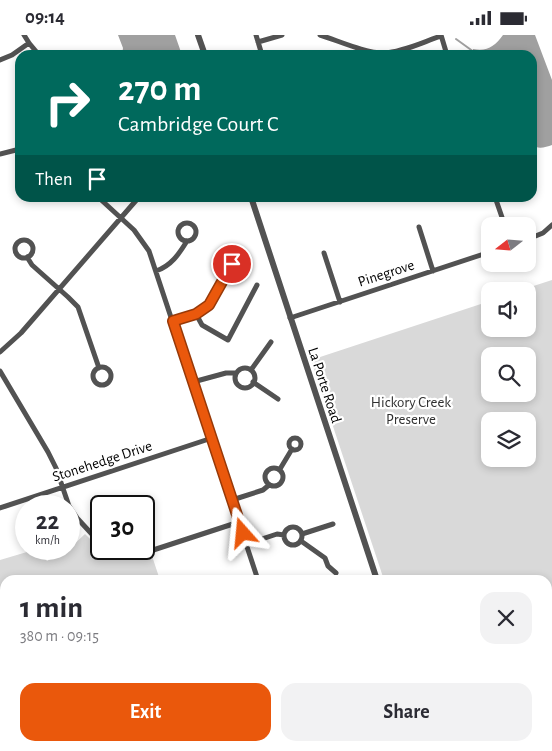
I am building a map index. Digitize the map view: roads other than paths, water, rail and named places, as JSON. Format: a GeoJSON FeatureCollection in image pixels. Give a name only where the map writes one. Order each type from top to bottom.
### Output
{"type":"FeatureCollection","features":[{"type":"Feature","properties":{"kind":"street"},"geometry":{"type":"LineString","coordinates":[[24,35],[35,50]]}},
{"type":"Feature","properties":{"kind":"street"},"geometry":{"type":"LineString","coordinates":[[198,35],[203,50]]}},
{"type":"Feature","properties":{"kind":"street"},"geometry":{"type":"LineString","coordinates":[[256,35],[260,50]]}},
{"type":"Feature","properties":{"kind":"street"},"geometry":{"type":"LineString","coordinates":[[258,42],[282,35]]}},
{"type":"Feature","properties":{"kind":"street"},"geometry":{"type":"LineString","coordinates":[[320,35],[368,50]]}},
{"type":"Feature","properties":{"kind":"street"},"geometry":{"type":"LineString","coordinates":[[400,50],[441,35],[446,50]]}},
{"type":"Feature","properties":{"kind":"street"},"geometry":{"type":"LineString","coordinates":[[19,50],[29,43]]}},
{"type":"Feature","properties":{"kind":"street"},"geometry":{"type":"LineString","coordinates":[[0,60],[15,53]]}},
{"type":"Feature","properties":{"kind":"street"},"geometry":{"type":"LineString","coordinates":[[0,155],[15,150]]}},
{"type":"Feature","properties":{"kind":"street"},"geometry":{"type":"LineString","coordinates":[[103,202],[134,230],[145,244],[173,321],[256,575]]}},
{"type":"Feature","properties":{"kind":"street"},"geometry":{"type":"LineString","coordinates":[[0,352],[21,333],[135,202]]}},
{"type":"Feature","properties":{"kind":"street","name":"La Porte Road"},"geometry":{"type":"LineString","coordinates":[[253,202],[375,575]]}},
{"type":"Feature","properties":{"kind":"street"},"geometry":{"type":"LineString","coordinates":[[497,202],[502,217]]}},
{"type":"Feature","properties":{"kind":"street"},"geometry":{"type":"LineString","coordinates":[[536,236],[543,233],[552,225]]}},
{"type":"Feature","properties":{"kind":"street"},"geometry":{"type":"LineString","coordinates":[[419,227],[434,271]]}},
{"type":"Feature","properties":{"kind":"street"},"geometry":{"type":"LineString","coordinates":[[156,271],[167,266],[180,253],[187,241]]}},
{"type":"Feature","properties":{"kind":"street"},"geometry":{"type":"LineString","coordinates":[[324,253],[340,302]]}},
{"type":"Feature","properties":{"kind":"street","name":"Pinegrove"},"geometry":{"type":"LineString","coordinates":[[290,319],[481,255]]}},
{"type":"Feature","properties":{"kind":"street"},"geometry":{"type":"LineString","coordinates":[[27,257],[32,265],[78,307],[100,368]]}},
{"type":"Feature","properties":{"kind":"street"},"geometry":{"type":"LineString","coordinates":[[173,321],[196,314],[209,305],[232,264]]}},
{"type":"Feature","properties":{"kind":"street"},"geometry":{"type":"LineString","coordinates":[[196,314],[202,325],[228,340],[257,285]]}},
{"type":"Feature","properties":{"kind":"street"},"geometry":{"type":"LineString","coordinates":[[251,370],[271,342]]}},
{"type":"Feature","properties":{"kind":"street"},"geometry":{"type":"LineString","coordinates":[[193,382],[226,373],[236,373],[242,368],[251,370],[254,375],[253,382],[247,387],[240,386],[235,380],[236,373]]}},
{"type":"Feature","properties":{"kind":"street"},"geometry":{"type":"LineString","coordinates":[[0,371],[48,452],[69,506],[90,532]]}},
{"type":"Feature","properties":{"kind":"street"},"geometry":{"type":"LineString","coordinates":[[253,382],[278,399]]}},
{"type":"Feature","properties":{"kind":"street","name":"Stonehedge Drive"},"geometry":{"type":"LineString","coordinates":[[0,508],[212,437]]}},
{"type":"Feature","properties":{"kind":"street"},"geometry":{"type":"LineString","coordinates":[[280,469],[292,449]]}},
{"type":"Feature","properties":{"kind":"street"},"geometry":{"type":"LineString","coordinates":[[232,500],[263,490],[269,485],[276,486],[282,482],[284,475],[280,469],[272,468],[266,472],[265,479],[269,485]]}},
{"type":"Feature","properties":{"kind":"street"},"geometry":{"type":"LineString","coordinates":[[155,549],[239,522]]}},
{"type":"Feature","properties":{"kind":"street"},"geometry":{"type":"LineString","coordinates":[[302,534],[333,524]]}},
{"type":"Feature","properties":{"kind":"street"},"geometry":{"type":"LineString","coordinates":[[284,535],[291,527],[298,529],[302,534],[301,541]]}},
{"type":"Feature","properties":{"kind":"street"},"geometry":{"type":"LineString","coordinates":[[246,544],[277,534],[284,535]]}},
{"type":"Feature","properties":{"kind":"street"},"geometry":{"type":"LineString","coordinates":[[284,535],[286,541],[292,545],[301,541]]}},
{"type":"Feature","properties":{"kind":"street"},"geometry":{"type":"LineString","coordinates":[[301,541],[324,558],[328,566],[336,573]]}},
{"type":"Feature","properties":{"kind":"waterway"},"geometry":{"type":"LineString","coordinates":[[456,39],[471,50]]}},
{"type":"Feature","properties":{"kind":"park label","name":"Hickory Creek Preserve"},"geometry":{"type":"Point","coordinates":[411,410]}}]}
